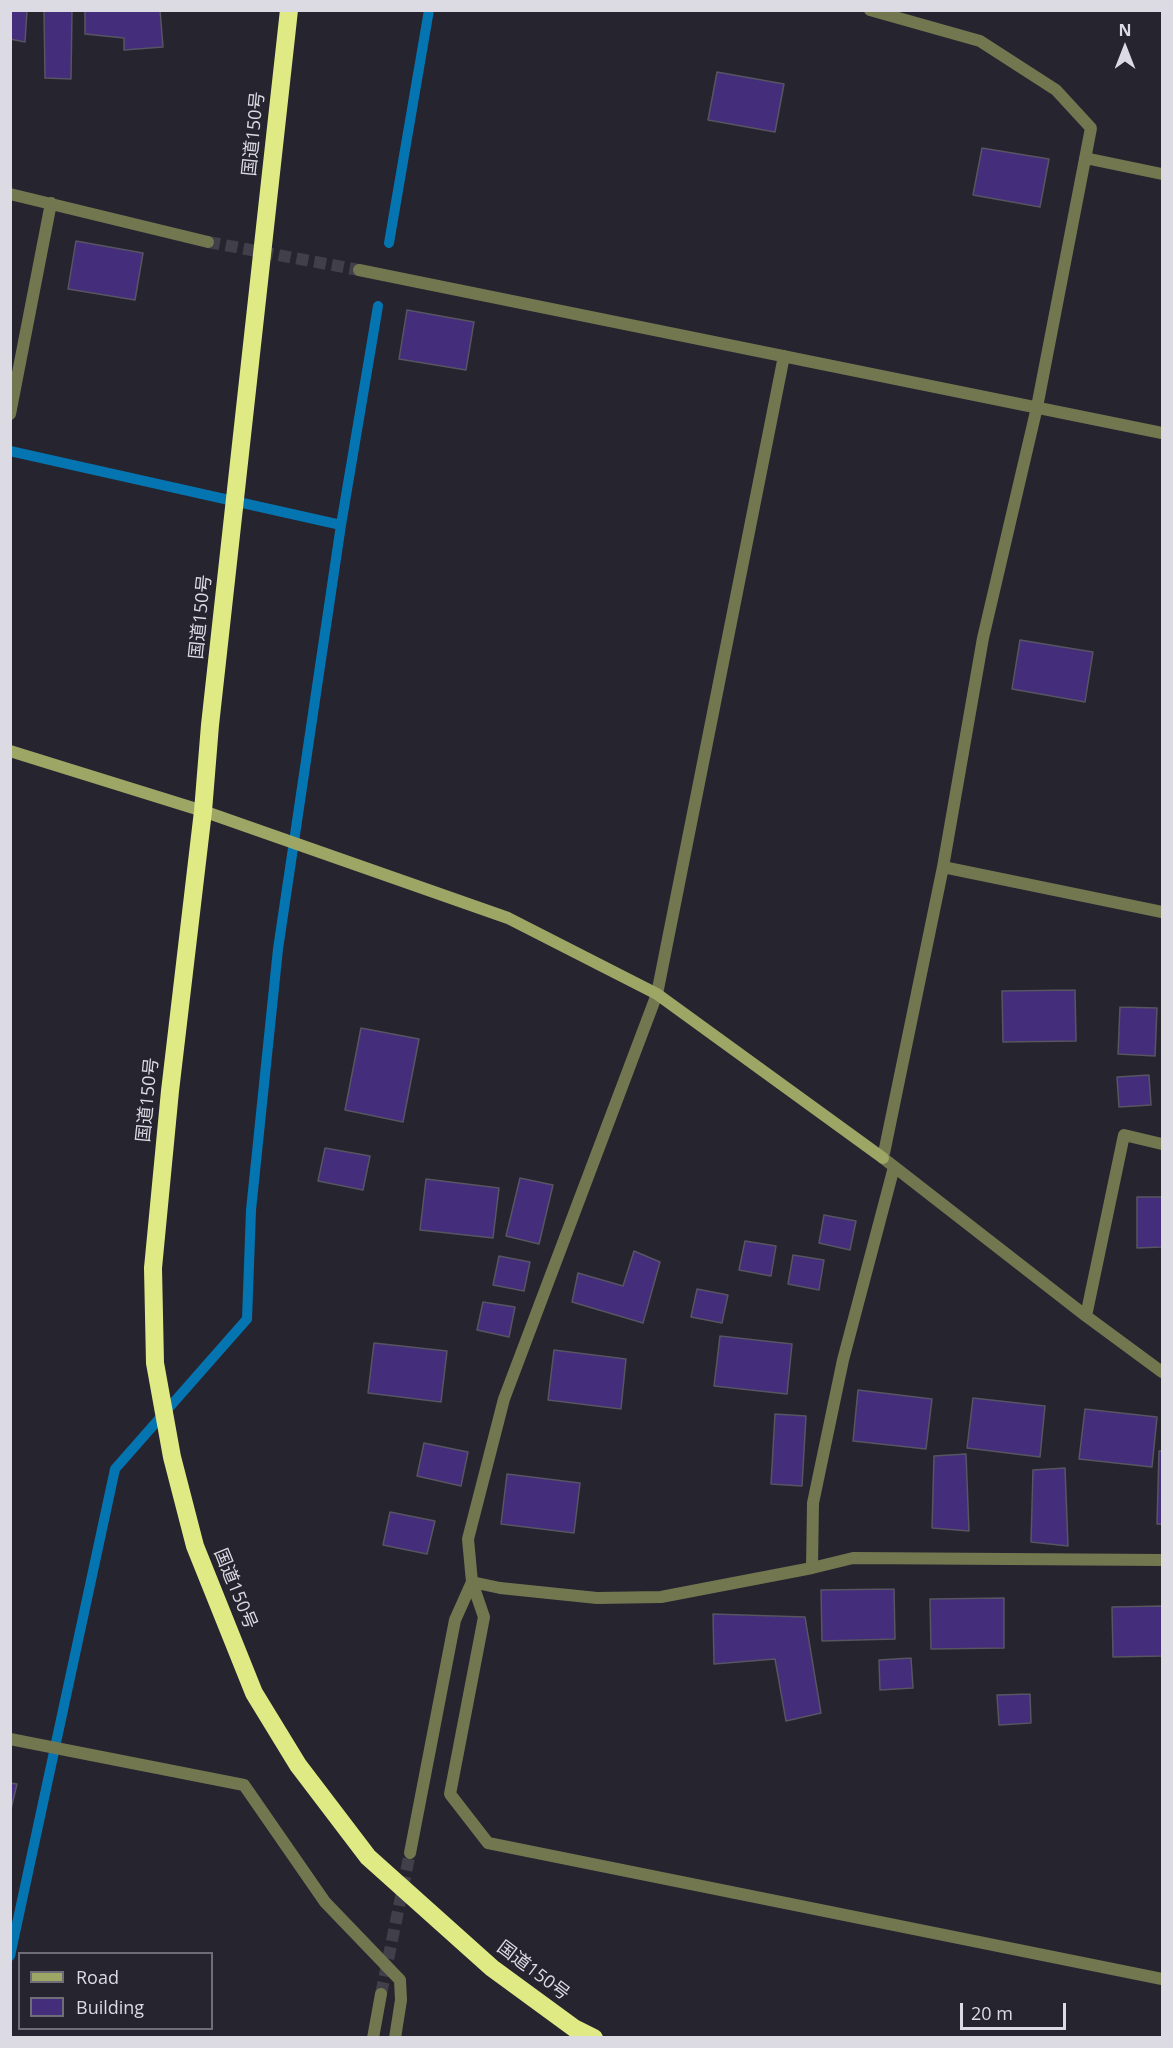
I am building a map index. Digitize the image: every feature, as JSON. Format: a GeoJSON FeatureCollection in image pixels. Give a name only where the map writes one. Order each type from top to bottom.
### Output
{"type":"FeatureCollection","features":[{"type":"Feature","properties":{"kind":"highway","name":"国道150号"},"geometry":{"type":"LineString","coordinates":[[289,10],[170,1091],[153,1268],[155,1363],[172,1457],[195,1546],[255,1693],[298,1765],[368,1857],[492,1968],[574,2028],[594,2037]]}},
{"type":"Feature","properties":{"kind":"street"},"geometry":{"type":"LineString","coordinates":[[870,10],[980,41],[1056,90],[1091,128],[1037,407],[983,638],[943,867],[883,1158]]}},
{"type":"Feature","properties":{"kind":"street"},"geometry":{"type":"LineString","coordinates":[[1085,158],[1162,174]]}},
{"type":"Feature","properties":{"kind":"street"},"geometry":{"type":"LineString","coordinates":[[10,194],[208,242]]}},
{"type":"Feature","properties":{"kind":"street"},"geometry":{"type":"LineString","coordinates":[[10,414],[51,203]]}},
{"type":"Feature","properties":{"kind":"street"},"geometry":{"type":"LineString","coordinates":[[359,270],[1162,433]]}},
{"type":"Feature","properties":{"kind":"street"},"geometry":{"type":"LineString","coordinates":[[784,356],[657,994],[504,1399],[468,1539],[471,1582],[484,1617],[450,1794],[488,1843],[1162,1979]]}},
{"type":"Feature","properties":{"kind":"street"},"geometry":{"type":"LineString","coordinates":[[10,751],[202,811],[508,918],[657,994],[883,1158],[1086,1316],[1162,1372]]}},
{"type":"Feature","properties":{"kind":"street"},"geometry":{"type":"LineString","coordinates":[[943,867],[1162,912]]}},
{"type":"Feature","properties":{"kind":"street"},"geometry":{"type":"LineString","coordinates":[[1086,1316],[1124,1135],[1162,1144]]}},
{"type":"Feature","properties":{"kind":"street"},"geometry":{"type":"LineString","coordinates":[[812,1568],[813,1503],[843,1360],[894,1167]]}},
{"type":"Feature","properties":{"kind":"street"},"geometry":{"type":"LineString","coordinates":[[471,1582],[500,1588],[597,1598],[661,1597],[853,1558],[1162,1560]]}},
{"type":"Feature","properties":{"kind":"street"},"geometry":{"type":"LineString","coordinates":[[410,1853],[456,1620],[471,1582]]}},
{"type":"Feature","properties":{"kind":"street"},"geometry":{"type":"LineString","coordinates":[[10,1739],[244,1785],[325,1902],[400,1980],[401,2000],[395,2037]]}},
{"type":"Feature","properties":{"kind":"street"},"geometry":{"type":"LineString","coordinates":[[373,2037],[381,1994]]}},
{"type":"Feature","properties":{"kind":"building"},"geometry":{"type":"Polygon","coordinates":[[[10,10],[27,10],[25,42],[10,39],[10,10]]]}},
{"type":"Feature","properties":{"kind":"building"},"geometry":{"type":"Polygon","coordinates":[[[44,10],[72,10],[71,79],[45,78],[44,10]]]}},
{"type":"Feature","properties":{"kind":"building"},"geometry":{"type":"Polygon","coordinates":[[[85,10],[160,10],[163,47],[124,50],[124,38],[85,34],[85,10]]]}},
{"type":"Feature","properties":{"kind":"building"},"geometry":{"type":"Polygon","coordinates":[[[717,72],[784,84],[775,132],[708,120],[717,72]]]}},
{"type":"Feature","properties":{"kind":"building"},"geometry":{"type":"Polygon","coordinates":[[[982,148],[1049,159],[1040,207],[973,195],[982,148]]]}},
{"type":"Feature","properties":{"kind":"building"},"geometry":{"type":"Polygon","coordinates":[[[76,241],[143,253],[135,300],[68,289],[76,241]]]}},
{"type":"Feature","properties":{"kind":"building"},"geometry":{"type":"Polygon","coordinates":[[[407,310],[474,322],[466,370],[399,359],[407,310]]]}},
{"type":"Feature","properties":{"kind":"building"},"geometry":{"type":"Polygon","coordinates":[[[1020,640],[1093,652],[1085,702],[1012,689],[1020,640]]]}},
{"type":"Feature","properties":{"kind":"building"},"geometry":{"type":"Polygon","coordinates":[[[1075,990],[1076,1041],[1003,1042],[1002,991],[1075,990]]]}},
{"type":"Feature","properties":{"kind":"building"},"geometry":{"type":"Polygon","coordinates":[[[1120,1007],[1157,1008],[1155,1056],[1118,1054],[1120,1007]]]}},
{"type":"Feature","properties":{"kind":"building"},"geometry":{"type":"Polygon","coordinates":[[[361,1028],[419,1039],[403,1122],[345,1110],[361,1028]]]}},
{"type":"Feature","properties":{"kind":"building"},"geometry":{"type":"Polygon","coordinates":[[[1149,1075],[1151,1105],[1119,1107],[1117,1077],[1149,1075]]]}},
{"type":"Feature","properties":{"kind":"building"},"geometry":{"type":"Polygon","coordinates":[[[325,1148],[370,1156],[363,1190],[318,1181],[325,1148]]]}},
{"type":"Feature","properties":{"kind":"building"},"geometry":{"type":"Polygon","coordinates":[[[520,1178],[553,1185],[539,1244],[506,1236],[520,1178]]]}},
{"type":"Feature","properties":{"kind":"building"},"geometry":{"type":"Polygon","coordinates":[[[426,1179],[499,1188],[493,1238],[420,1230],[426,1179]]]}},
{"type":"Feature","properties":{"kind":"building"},"geometry":{"type":"Polygon","coordinates":[[[1137,1197],[1162,1197],[1162,1247],[1137,1248],[1137,1197]]]}},
{"type":"Feature","properties":{"kind":"building"},"geometry":{"type":"Polygon","coordinates":[[[824,1215],[856,1221],[850,1250],[819,1243],[824,1215]]]}},
{"type":"Feature","properties":{"kind":"building"},"geometry":{"type":"Polygon","coordinates":[[[745,1241],[776,1246],[771,1276],[739,1270],[745,1241]]]}},
{"type":"Feature","properties":{"kind":"building"},"geometry":{"type":"Polygon","coordinates":[[[634,1251],[660,1262],[643,1323],[572,1302],[578,1273],[623,1286],[634,1251]]]}},
{"type":"Feature","properties":{"kind":"building"},"geometry":{"type":"Polygon","coordinates":[[[793,1255],[824,1260],[819,1290],[788,1284],[793,1255]]]}},
{"type":"Feature","properties":{"kind":"building"},"geometry":{"type":"Polygon","coordinates":[[[499,1256],[530,1262],[524,1291],[493,1285],[499,1256]]]}},
{"type":"Feature","properties":{"kind":"building"},"geometry":{"type":"Polygon","coordinates":[[[697,1289],[728,1295],[722,1323],[691,1317],[697,1289]]]}},
{"type":"Feature","properties":{"kind":"building"},"geometry":{"type":"Polygon","coordinates":[[[483,1302],[515,1307],[509,1337],[477,1330],[483,1302]]]}},
{"type":"Feature","properties":{"kind":"building"},"geometry":{"type":"Polygon","coordinates":[[[720,1336],[792,1344],[787,1394],[714,1386],[720,1336]]]}},
{"type":"Feature","properties":{"kind":"building"},"geometry":{"type":"Polygon","coordinates":[[[374,1343],[447,1351],[441,1402],[368,1393],[374,1343]]]}},
{"type":"Feature","properties":{"kind":"building"},"geometry":{"type":"Polygon","coordinates":[[[554,1350],[626,1359],[621,1409],[548,1400],[554,1350]]]}},
{"type":"Feature","properties":{"kind":"building"},"geometry":{"type":"Polygon","coordinates":[[[858,1390],[932,1399],[926,1449],[853,1441],[858,1390]]]}},
{"type":"Feature","properties":{"kind":"building"},"geometry":{"type":"Polygon","coordinates":[[[973,1398],[1045,1406],[1040,1457],[967,1448],[973,1398]]]}},
{"type":"Feature","properties":{"kind":"building"},"geometry":{"type":"Polygon","coordinates":[[[1085,1409],[1157,1417],[1152,1467],[1079,1459],[1085,1409]]]}},
{"type":"Feature","properties":{"kind":"building"},"geometry":{"type":"Polygon","coordinates":[[[775,1414],[806,1416],[802,1486],[771,1484],[775,1414]]]}},
{"type":"Feature","properties":{"kind":"building"},"geometry":{"type":"Polygon","coordinates":[[[424,1443],[468,1452],[461,1486],[417,1476],[424,1443]]]}},
{"type":"Feature","properties":{"kind":"building"},"geometry":{"type":"Polygon","coordinates":[[[1159,1451],[1162,1451],[1162,1524],[1157,1524],[1159,1451]]]}},
{"type":"Feature","properties":{"kind":"building"},"geometry":{"type":"Polygon","coordinates":[[[966,1454],[969,1531],[932,1528],[934,1456],[966,1454]]]}},
{"type":"Feature","properties":{"kind":"building"},"geometry":{"type":"Polygon","coordinates":[[[1065,1468],[1068,1546],[1031,1542],[1033,1470],[1065,1468]]]}},
{"type":"Feature","properties":{"kind":"building"},"geometry":{"type":"Polygon","coordinates":[[[507,1474],[580,1483],[574,1533],[501,1524],[507,1474]]]}},
{"type":"Feature","properties":{"kind":"building"},"geometry":{"type":"Polygon","coordinates":[[[390,1512],[435,1521],[427,1554],[383,1545],[390,1512]]]}},
{"type":"Feature","properties":{"kind":"building"},"geometry":{"type":"Polygon","coordinates":[[[894,1589],[895,1639],[822,1641],[821,1590],[894,1589]]]}},
{"type":"Feature","properties":{"kind":"building"},"geometry":{"type":"Polygon","coordinates":[[[1004,1598],[1004,1648],[931,1649],[930,1599],[1004,1598]]]}},
{"type":"Feature","properties":{"kind":"building"},"geometry":{"type":"Polygon","coordinates":[[[1162,1606],[1162,1656],[1113,1657],[1112,1607],[1162,1606]]]}},
{"type":"Feature","properties":{"kind":"building"},"geometry":{"type":"Polygon","coordinates":[[[713,1614],[805,1617],[821,1713],[786,1721],[775,1659],[714,1664],[713,1614]]]}},
{"type":"Feature","properties":{"kind":"building"},"geometry":{"type":"Polygon","coordinates":[[[911,1658],[913,1688],[880,1690],[879,1660],[911,1658]]]}},
{"type":"Feature","properties":{"kind":"building"},"geometry":{"type":"Polygon","coordinates":[[[1030,1694],[1031,1723],[999,1725],[997,1695],[1030,1694]]]}},
{"type":"Feature","properties":{"kind":"building"},"geometry":{"type":"Polygon","coordinates":[[[10,1783],[17,1784],[10,1813],[10,1783]]]}},
{"type":"Feature","properties":{"kind":"waterway"},"geometry":{"type":"LineString","coordinates":[[389,243],[429,10]]}},
{"type":"Feature","properties":{"kind":"waterway"},"geometry":{"type":"LineString","coordinates":[[10,1956],[115,1469],[247,1319],[251,1210],[278,949],[341,525],[378,306]]}},
{"type":"Feature","properties":{"kind":"waterway"},"geometry":{"type":"LineString","coordinates":[[10,451],[341,525]]}},
{"type":"Feature","properties":{"kind":"tunnel"},"geometry":{"type":"LineString","coordinates":[[208,242],[359,270]]}},
{"type":"Feature","properties":{"kind":"tunnel"},"geometry":{"type":"LineString","coordinates":[[381,1994],[410,1853]]}}]}
